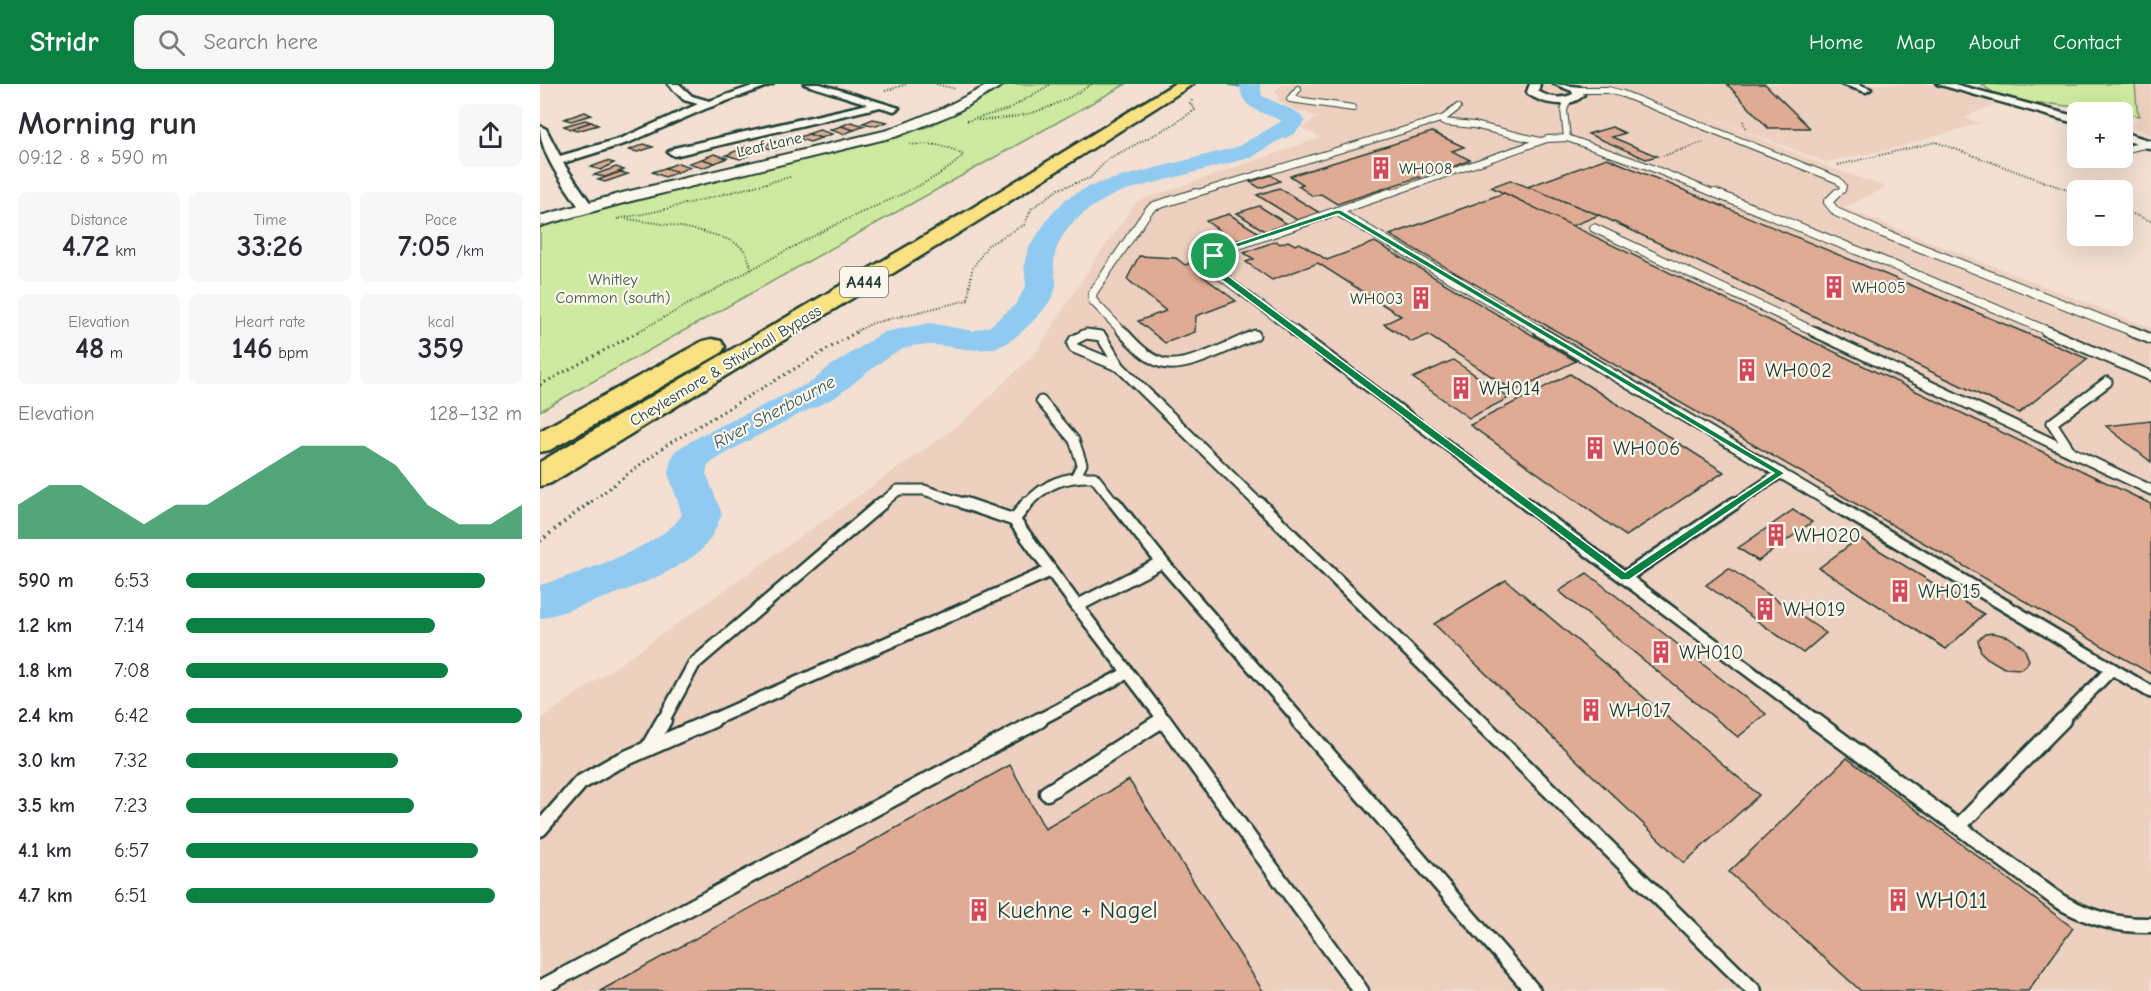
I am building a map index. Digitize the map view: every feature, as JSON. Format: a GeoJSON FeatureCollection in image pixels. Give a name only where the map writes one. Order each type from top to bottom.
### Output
{"type":"FeatureCollection","features":[{"type":"Feature","properties":{"kind":"highway","name":"Cheylesmore & Stivichall Bypass"},"geometry":{"type":"LineString","coordinates":[[540,443],[711,348],[1162,84]]}},
{"type":"Feature","properties":{"kind":"highway","name":"Cheylesmore & Stivichall Bypass"},"geometry":{"type":"LineString","coordinates":[[540,476],[976,214],[1191,88]]}},
{"type":"Feature","properties":{"kind":"highway"},"geometry":{"type":"LineString","coordinates":[[1065,141],[1101,116]]}},
{"type":"Feature","properties":{"kind":"street"},"geometry":{"type":"LineString","coordinates":[[673,84],[688,98],[708,104]]}},
{"type":"Feature","properties":{"kind":"street"},"geometry":{"type":"LineString","coordinates":[[556,161],[617,143],[708,104],[768,84]]}},
{"type":"Feature","properties":{"kind":"street"},"geometry":{"type":"LineString","coordinates":[[809,84],[894,108]]}},
{"type":"Feature","properties":{"kind":"street","name":"Leaf Lane"},"geometry":{"type":"LineString","coordinates":[[540,221],[586,207],[893,133],[948,111],[999,84]]}},
{"type":"Feature","properties":{"kind":"street"},"geometry":{"type":"LineString","coordinates":[[1539,85],[1532,90],[1534,94],[1566,105],[1578,96],[1578,90],[1558,84]]}},
{"type":"Feature","properties":{"kind":"street"},"geometry":{"type":"LineString","coordinates":[[1846,84],[1866,89]]}},
{"type":"Feature","properties":{"kind":"street"},"geometry":{"type":"LineString","coordinates":[[1942,84],[2067,118]]}},
{"type":"Feature","properties":{"kind":"street"},"geometry":{"type":"LineString","coordinates":[[674,152],[877,105]]}},
{"type":"Feature","properties":{"kind":"street"},"geometry":{"type":"LineString","coordinates":[[658,127],[706,143]]}},
{"type":"Feature","properties":{"kind":"street"},"geometry":{"type":"LineString","coordinates":[[541,134],[586,207]]}},
{"type":"Feature","properties":{"kind":"street"},"geometry":{"type":"LineString","coordinates":[[2133,139],[2149,145]]}},
{"type":"Feature","properties":{"kind":"lane"},"geometry":{"type":"LineString","coordinates":[[1298,89],[1290,99],[1353,108]]}},
{"type":"Feature","properties":{"kind":"lane"},"geometry":{"type":"LineString","coordinates":[[1578,90],[1617,92],[1839,180],[1843,186],[1842,190],[1828,202],[1836,212],[2151,339]]}},
{"type":"Feature","properties":{"kind":"lane"},"geometry":{"type":"LineString","coordinates":[[1566,105],[1567,138]]}},
{"type":"Feature","properties":{"kind":"lane"},"geometry":{"type":"LineString","coordinates":[[1255,335],[1182,363],[1164,364],[1150,357],[1093,301],[1092,294],[1148,211],[1154,206],[1444,118],[1458,107]]}},
{"type":"Feature","properties":{"kind":"lane"},"geometry":{"type":"LineString","coordinates":[[1443,122],[1474,125],[1540,141]]}},
{"type":"Feature","properties":{"kind":"lane"},"geometry":{"type":"LineString","coordinates":[[2151,376],[1898,267],[1567,138],[1540,141],[1223,250],[1214,256],[1212,266],[1226,280],[2065,905],[2101,921],[2120,925],[2151,925]]}},
{"type":"Feature","properties":{"kind":"lane"},"geometry":{"type":"LineString","coordinates":[[2133,148],[2149,145]]}},
{"type":"Feature","properties":{"kind":"lane"},"geometry":{"type":"LineString","coordinates":[[1338,212],[2151,692]]}},
{"type":"Feature","properties":{"kind":"lane"},"geometry":{"type":"LineString","coordinates":[[1594,228],[2151,490]]}},
{"type":"Feature","properties":{"kind":"lane"},"geometry":{"type":"LineString","coordinates":[[1120,367],[1074,348],[1072,344],[1074,340],[1086,334],[1101,336],[1120,367],[1754,991]]}},
{"type":"Feature","properties":{"kind":"lane"},"geometry":{"type":"LineString","coordinates":[[2071,452],[2052,423],[2107,382]]}},
{"type":"Feature","properties":{"kind":"lane"},"geometry":{"type":"LineString","coordinates":[[1041,401],[1074,440],[1082,464],[1076,476]]}},
{"type":"Feature","properties":{"kind":"lane"},"geometry":{"type":"LineString","coordinates":[[1625,577],[1780,473]]}},
{"type":"Feature","properties":{"kind":"lane"},"geometry":{"type":"LineString","coordinates":[[1014,520],[1027,503],[1047,485],[1076,476],[1094,477],[1162,562],[1533,991]]}},
{"type":"Feature","properties":{"kind":"lane"},"geometry":{"type":"LineString","coordinates":[[647,748],[694,664],[898,490],[924,490],[1014,520],[1163,719],[1361,991]]}},
{"type":"Feature","properties":{"kind":"lane"},"geometry":{"type":"LineString","coordinates":[[1077,606],[1162,562]]}},
{"type":"Feature","properties":{"kind":"lane"},"geometry":{"type":"LineString","coordinates":[[540,829],[580,783],[647,748],[1050,571]]}},
{"type":"Feature","properties":{"kind":"lane"},"geometry":{"type":"LineString","coordinates":[[1959,826],[2112,669]]}},
{"type":"Feature","properties":{"kind":"lane"},"geometry":{"type":"LineString","coordinates":[[540,988],[1127,673]]}},
{"type":"Feature","properties":{"kind":"lane"},"geometry":{"type":"LineString","coordinates":[[1047,793],[1163,719]]}},
{"type":"Feature","properties":{"kind":"path"},"geometry":{"type":"LineString","coordinates":[[972,120],[1004,120],[1031,115],[1057,106],[1092,84]]}},
{"type":"Feature","properties":{"kind":"path"},"geometry":{"type":"LineString","coordinates":[[540,542],[665,446],[842,339],[873,323],[968,300],[972,269],[988,245],[1024,225],[1032,208],[1059,189],[1090,178],[1108,159],[1169,127],[1195,110],[1190,103],[1191,88]]}},
{"type":"Feature","properties":{"kind":"path"},"geometry":{"type":"LineString","coordinates":[[1640,165],[1746,129],[1743,121]]}},
{"type":"Feature","properties":{"kind":"path"},"geometry":{"type":"LineString","coordinates":[[1828,167],[1936,142],[2067,190]]}},
{"type":"Feature","properties":{"kind":"path"},"geometry":{"type":"LineString","coordinates":[[540,385],[835,225],[922,183],[955,165],[963,155],[953,148],[935,145],[901,146]]}},
{"type":"Feature","properties":{"kind":"path"},"geometry":{"type":"LineString","coordinates":[[586,207],[620,219],[675,227],[737,244],[748,256],[751,271]]}},
{"type":"Feature","properties":{"kind":"path"},"geometry":{"type":"LineString","coordinates":[[2133,214],[2151,221]]}},
{"type":"Feature","properties":{"kind":"shaded area"},"geometry":{"type":"Polygon","coordinates":[[[1283,84],[1927,84],[1995,104],[1964,118],[1980,123],[1900,147],[1825,162],[1698,112],[1828,167],[1886,187],[1844,208],[2151,328],[2151,991],[540,991],[540,720],[962,423],[1038,350],[1087,272],[1136,202],[1320,138],[1302,128],[1317,117],[1280,102],[1276,90],[1283,84]]]}},
{"type":"Feature","properties":{"kind":"shaded area"},"geometry":{"type":"Polygon","coordinates":[[[2135,84],[2151,84],[2151,135],[2133,126],[2140,116],[2137,109],[2135,84]]]}},
{"type":"Feature","properties":{"kind":"green space","name":"Whitley Common (south)"},"geometry":{"type":"Polygon","coordinates":[[[1008,84],[1126,84],[540,411],[540,225],[930,126],[1008,84]]]}},
{"type":"Feature","properties":{"kind":"green space"},"geometry":{"type":"Polygon","coordinates":[[[1981,84],[2026,86],[2036,84],[2135,84],[2137,109],[2140,116],[2133,115],[2133,102],[2067,102],[2067,106],[2025,102],[1996,94],[1981,84]]]}},
{"type":"Feature","properties":{"kind":"building"},"geometry":{"type":"Polygon","coordinates":[[[1727,84],[1765,84],[1810,128],[1768,128],[1727,84]]]}},
{"type":"Feature","properties":{"kind":"building"},"geometry":{"type":"Polygon","coordinates":[[[585,112],[591,115],[571,121],[564,119],[585,112]]]}},
{"type":"Feature","properties":{"kind":"building"},"geometry":{"type":"Polygon","coordinates":[[[873,119],[887,122],[876,126],[863,123],[873,119]]]}},
{"type":"Feature","properties":{"kind":"building"},"geometry":{"type":"Polygon","coordinates":[[[585,120],[591,122],[570,129],[564,126],[585,120]]]}},
{"type":"Feature","properties":{"kind":"building"},"geometry":{"type":"Polygon","coordinates":[[[591,122],[598,125],[577,131],[570,129],[591,122]]]}},
{"type":"Feature","properties":{"kind":"building"},"geometry":{"type":"Polygon","coordinates":[[[851,122],[865,126],[854,130],[841,126],[851,122]]]}},
{"type":"Feature","properties":{"kind":"building"},"geometry":{"type":"Polygon","coordinates":[[[841,126],[854,130],[843,134],[830,130],[841,126]]]}},
{"type":"Feature","properties":{"kind":"building"},"geometry":{"type":"Polygon","coordinates":[[[1612,127],[1625,133],[1612,137],[1657,156],[1646,159],[1588,134],[1612,127]]]}},
{"type":"Feature","properties":{"kind":"building"},"geometry":{"type":"Polygon","coordinates":[[[819,130],[832,134],[821,138],[808,134],[819,130]]]}},
{"type":"Feature","properties":{"kind":"building","name":"WH008"},"geometry":{"type":"Polygon","coordinates":[[[1432,132],[1464,147],[1452,151],[1470,160],[1422,179],[1419,177],[1337,204],[1321,194],[1313,196],[1298,186],[1303,184],[1290,176],[1432,132]]]}},
{"type":"Feature","properties":{"kind":"building"},"geometry":{"type":"Polygon","coordinates":[[[808,134],[821,138],[810,142],[797,138],[808,134]]]}},
{"type":"Feature","properties":{"kind":"building"},"geometry":{"type":"Polygon","coordinates":[[[785,137],[798,141],[787,146],[773,142],[785,137]]]}},
{"type":"Feature","properties":{"kind":"building"},"geometry":{"type":"Polygon","coordinates":[[[773,142],[787,146],[775,150],[761,146],[773,142]]]}},
{"type":"Feature","properties":{"kind":"building"},"geometry":{"type":"Polygon","coordinates":[[[644,144],[653,147],[638,152],[629,150],[644,144]]]}},
{"type":"Feature","properties":{"kind":"building"},"geometry":{"type":"Polygon","coordinates":[[[749,146],[763,150],[752,154],[738,150],[749,146]]]}},
{"type":"Feature","properties":{"kind":"building"},"geometry":{"type":"Polygon","coordinates":[[[738,150],[752,154],[740,159],[726,155],[738,150]]]}},
{"type":"Feature","properties":{"kind":"building"},"geometry":{"type":"Polygon","coordinates":[[[714,154],[727,158],[715,163],[702,159],[714,154]]]}},
{"type":"Feature","properties":{"kind":"building","name":"WH005"},"geometry":{"type":"Polygon","coordinates":[[[1607,158],[2088,359],[2019,413],[1599,215],[1527,187],[1607,158]]]}},
{"type":"Feature","properties":{"kind":"building"},"geometry":{"type":"Polygon","coordinates":[[[702,159],[715,163],[702,168],[689,163],[702,159]]]}},
{"type":"Feature","properties":{"kind":"building"},"geometry":{"type":"Polygon","coordinates":[[[607,161],[614,163],[601,170],[591,167],[607,161]]]}},
{"type":"Feature","properties":{"kind":"building"},"geometry":{"type":"Polygon","coordinates":[[[678,163],[691,167],[678,172],[665,168],[678,163]]]}},
{"type":"Feature","properties":{"kind":"building"},"geometry":{"type":"Polygon","coordinates":[[[616,167],[624,170],[605,177],[594,175],[616,167]]]}},
{"type":"Feature","properties":{"kind":"building"},"geometry":{"type":"Polygon","coordinates":[[[665,168],[678,172],[665,177],[652,172],[665,168]]]}},
{"type":"Feature","properties":{"kind":"building"},"geometry":{"type":"Polygon","coordinates":[[[620,172],[628,174],[605,182],[598,180],[620,172]]]}},
{"type":"Feature","properties":{"kind":"building"},"geometry":{"type":"Polygon","coordinates":[[[1271,175],[1280,181],[1260,188],[1250,182],[1271,175]]]}},
{"type":"Feature","properties":{"kind":"building"},"geometry":{"type":"Polygon","coordinates":[[[1510,180],[1599,215],[1572,226],[1491,187],[1510,180]]]}},
{"type":"Feature","properties":{"kind":"building"},"geometry":{"type":"Polygon","coordinates":[[[1279,188],[1320,213],[1297,220],[1257,195],[1279,188]]]}},
{"type":"Feature","properties":{"kind":"building","name":"WH002"},"geometry":{"type":"Polygon","coordinates":[[[1504,193],[2151,504],[2151,674],[1390,235],[1504,193]]]}},
{"type":"Feature","properties":{"kind":"building"},"geometry":{"type":"Polygon","coordinates":[[[1259,206],[1289,225],[1266,232],[1237,213],[1259,206]]]}},
{"type":"Feature","properties":{"kind":"building"},"geometry":{"type":"Polygon","coordinates":[[[1229,214],[1259,233],[1235,241],[1206,221],[1229,214]]]}},
{"type":"Feature","properties":{"kind":"building","name":"WH003"},"geometry":{"type":"Polygon","coordinates":[[[1276,241],[1280,244],[1288,241],[1295,245],[1300,243],[1327,260],[1375,242],[1576,361],[1514,391],[1428,335],[1412,342],[1384,324],[1401,316],[1318,263],[1272,280],[1246,262],[1254,259],[1244,253],[1276,241]]]}},
{"type":"Feature","properties":{"kind":"building"},"geometry":{"type":"Polygon","coordinates":[[[1139,256],[1176,258],[1185,265],[1193,262],[1202,269],[1196,271],[1236,301],[1196,316],[1195,332],[1165,343],[1138,321],[1166,311],[1127,279],[1139,256]]]}},
{"type":"Feature","properties":{"kind":"building","name":"WH014"},"geometry":{"type":"Polygon","coordinates":[[[1453,360],[1509,398],[1469,418],[1413,378],[1453,360]]]}},
{"type":"Feature","properties":{"kind":"building","name":"WH006"},"geometry":{"type":"Polygon","coordinates":[[[1570,374],[1724,472],[1626,536],[1470,425],[1570,374]]]}},
{"type":"Feature","properties":{"kind":"building"},"geometry":{"type":"Polygon","coordinates":[[[2151,421],[2151,462],[2106,426],[2151,421]]]}},
{"type":"Feature","properties":{"kind":"building","name":"WH020"},"geometry":{"type":"Polygon","coordinates":[[[1793,510],[1812,522],[1758,561],[1738,548],[1793,510]]]}},
{"type":"Feature","properties":{"kind":"building","name":"WH015"},"geometry":{"type":"Polygon","coordinates":[[[1859,538],[1984,614],[1946,649],[1819,568],[1859,538]]]}},
{"type":"Feature","properties":{"kind":"building","name":"WH019"},"geometry":{"type":"Polygon","coordinates":[[[1729,568],[1826,633],[1803,653],[1706,585],[1729,568]]]}},
{"type":"Feature","properties":{"kind":"building","name":"WH010"},"geometry":{"type":"Polygon","coordinates":[[[1587,573],[1766,714],[1738,737],[1559,591],[1587,573]]]}},
{"type":"Feature","properties":{"kind":"building","name":"WH017"},"geometry":{"type":"Polygon","coordinates":[[[1506,580],[1759,795],[1684,863],[1434,624],[1506,580]]]}},
{"type":"Feature","properties":{"kind":"building"},"geometry":{"type":"Polygon","coordinates":[[[1993,633],[2009,637],[2024,648],[2029,660],[2026,666],[2021,669],[2004,668],[1981,652],[1978,640],[1985,634],[1993,633]]]}},
{"type":"Feature","properties":{"kind":"building","name":"WH011"},"geometry":{"type":"Polygon","coordinates":[[[1847,758],[2073,928],[2028,991],[1861,991],[1729,872],[1847,758]]]}},
{"type":"Feature","properties":{"kind":"building","name":"Kuehne + Nagel"},"geometry":{"type":"Polygon","coordinates":[[[1010,765],[1045,829],[1129,780],[1263,991],[600,991],[1010,765]]]}},
{"type":"Feature","properties":{"kind":"waterway"},"geometry":{"type":"LineString","coordinates":[[1230,84],[1249,87]]}},
{"type":"Feature","properties":{"kind":"waterway","name":"River Sherbourne"},"geometry":{"type":"LineString","coordinates":[[540,602],[632,568],[685,540],[694,530],[702,514],[687,473],[690,459],[713,444],[825,388],[841,374],[896,339],[930,333],[973,341],[990,339],[1001,333],[1027,311],[1041,286],[1039,264],[1042,249],[1060,222],[1075,205],[1095,193],[1114,186],[1245,152],[1266,138],[1286,129],[1295,121],[1289,116],[1259,104],[1250,93],[1250,84]]}},
{"type":"Feature","properties":{"kind":"place","name":"WH008"},"geometry":{"type":"Point","coordinates":[1381,168]}},
{"type":"Feature","properties":{"kind":"place","name":"WH005"},"geometry":{"type":"Point","coordinates":[1834,287]}},
{"type":"Feature","properties":{"kind":"place","name":"WH003"},"geometry":{"type":"Point","coordinates":[1421,298]}},
{"type":"Feature","properties":{"kind":"place","name":"WH002"},"geometry":{"type":"Point","coordinates":[1747,370]}},
{"type":"Feature","properties":{"kind":"place","name":"WH014"},"geometry":{"type":"Point","coordinates":[1461,388]}},
{"type":"Feature","properties":{"kind":"place","name":"WH006"},"geometry":{"type":"Point","coordinates":[1595,448]}},
{"type":"Feature","properties":{"kind":"place","name":"WH020"},"geometry":{"type":"Point","coordinates":[1776,535]}},
{"type":"Feature","properties":{"kind":"place","name":"WH015"},"geometry":{"type":"Point","coordinates":[1900,591]}},
{"type":"Feature","properties":{"kind":"place","name":"WH019"},"geometry":{"type":"Point","coordinates":[1765,609]}},
{"type":"Feature","properties":{"kind":"place","name":"WH010"},"geometry":{"type":"Point","coordinates":[1661,652]}},
{"type":"Feature","properties":{"kind":"place","name":"WH017"},"geometry":{"type":"Point","coordinates":[1591,710]}},
{"type":"Feature","properties":{"kind":"place","name":"WH011"},"geometry":{"type":"Point","coordinates":[1898,900]}},
{"type":"Feature","properties":{"kind":"place","name":"Kuehne + Nagel"},"geometry":{"type":"Point","coordinates":[979,910]}},
{"type":"Feature","properties":{"kind":"route"},"geometry":{"type":"LineString","coordinates":[[1338,212],[1780,473],[1625,577],[1217,273],[1211,263],[1214,256],[1223,250],[1338,212]]}}]}
